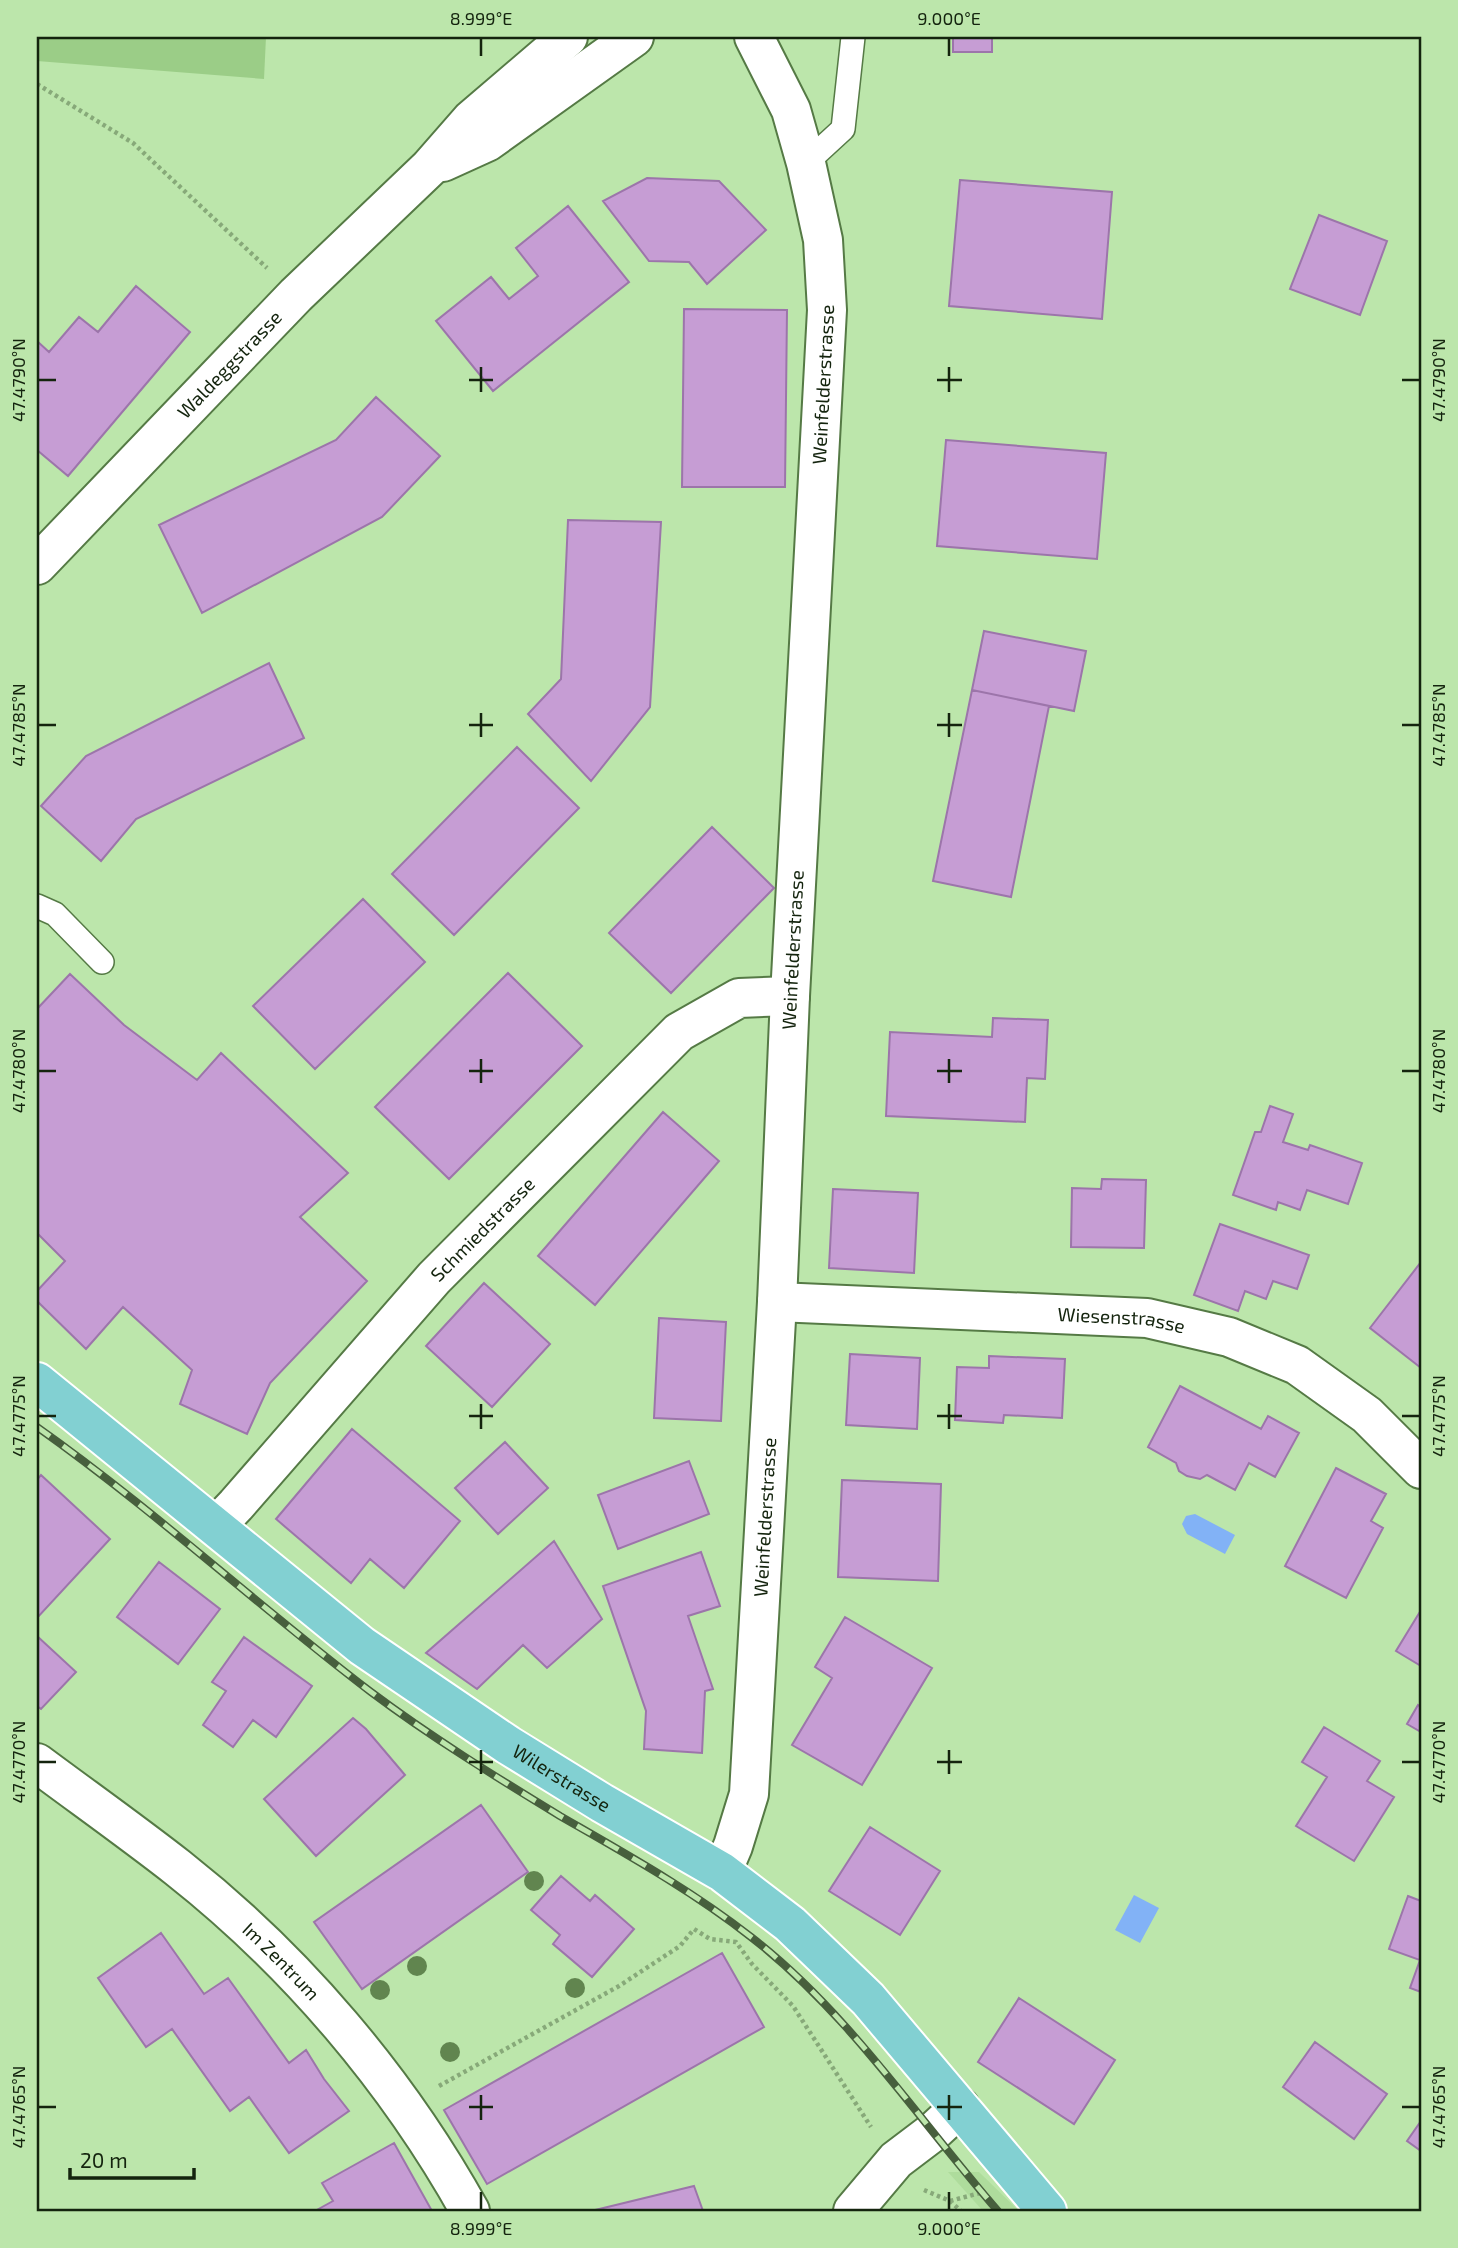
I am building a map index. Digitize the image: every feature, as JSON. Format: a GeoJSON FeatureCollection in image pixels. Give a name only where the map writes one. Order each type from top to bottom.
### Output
{"type":"FeatureCollection","features":[{"type":"Feature","properties":{"kind":"main road","name":"Wilerstrasse"},"geometry":{"type":"LineString","coordinates":[[37,1382],[373,1654],[520,1753],[722,1872],[790,1924],[868,1999],[1047,2211]]}},
{"type":"Feature","properties":{"kind":"street"},"geometry":{"type":"LineString","coordinates":[[429,168],[471,120],[568,37]]}},
{"type":"Feature","properties":{"kind":"street"},"geometry":{"type":"LineString","coordinates":[[429,168],[487,142],[634,37]]}},
{"type":"Feature","properties":{"kind":"street","name":"Weinfelderstrasse"},"geometry":{"type":"LineString","coordinates":[[722,1872],[749,1794],[777,1302],[790,996],[827,310],[823,240],[806,163],[790,110],[754,37]]}},
{"type":"Feature","properties":{"kind":"street","name":"Waldeggstrasse"},"geometry":{"type":"LineString","coordinates":[[37,565],[296,295],[429,168]]}},
{"type":"Feature","properties":{"kind":"street","name":"Schmiedstrasse"},"geometry":{"type":"LineString","coordinates":[[216,1525],[236,1506],[435,1278],[679,1032],[738,998],[790,996]]}},
{"type":"Feature","properties":{"kind":"street","name":"Wiesenstrasse"},"geometry":{"type":"LineString","coordinates":[[777,1302],[1147,1318],[1229,1337],[1297,1365],[1367,1415],[1421,1469]]}},
{"type":"Feature","properties":{"kind":"street","name":"Im Zentrum"},"geometry":{"type":"LineString","coordinates":[[37,1763],[179,1868],[236,1917],[295,1975],[370,2060],[445,2166],[470,2211]]}},
{"type":"Feature","properties":{"kind":"street"},"geometry":{"type":"LineString","coordinates":[[853,2211],[896,2160],[960,2108]]}},
{"type":"Feature","properties":{"kind":"lane"},"geometry":{"type":"LineString","coordinates":[[806,163],[843,129],[853,37]]}},
{"type":"Feature","properties":{"kind":"lane"},"geometry":{"type":"LineString","coordinates":[[37,906],[55,914],[102,962]]}},
{"type":"Feature","properties":{"kind":"path"},"geometry":{"type":"LineString","coordinates":[[37,84],[133,143],[296,295]]}},
{"type":"Feature","properties":{"kind":"path"},"geometry":{"type":"LineString","coordinates":[[404,2106],[619,1986],[680,1946],[695,1929],[710,1939],[736,1942],[752,1964],[793,2006],[875,2134]]}},
{"type":"Feature","properties":{"kind":"path"},"geometry":{"type":"LineString","coordinates":[[914,2186],[950,2201],[961,2211]]}},
{"type":"Feature","properties":{"kind":"path"},"geometry":{"type":"LineString","coordinates":[[950,2201],[982,2192]]}},
{"type":"Feature","properties":{"kind":"shaded area"},"geometry":{"type":"Polygon","coordinates":[[[37,37],[266,37],[264,79],[37,61],[37,37]]]}},
{"type":"Feature","properties":{"kind":"shaded area"},"geometry":{"type":"Polygon","coordinates":[[[948,2172],[979,2172],[1019,2211],[983,2211],[948,2172]]]}},
{"type":"Feature","properties":{"kind":"water"},"geometry":{"type":"Polygon","coordinates":[[[1195,1514],[1235,1535],[1225,1554],[1187,1534],[1182,1524],[1186,1516],[1195,1514]]]}},
{"type":"Feature","properties":{"kind":"water"},"geometry":{"type":"Polygon","coordinates":[[[1134,1895],[1159,1908],[1140,1943],[1115,1930],[1134,1895]]]}},
{"type":"Feature","properties":{"kind":"building"},"geometry":{"type":"Polygon","coordinates":[[[953,37],[992,37],[992,52],[953,52],[953,37]]]}},
{"type":"Feature","properties":{"kind":"building"},"geometry":{"type":"Polygon","coordinates":[[[647,178],[719,181],[766,230],[707,284],[689,262],[649,261],[603,201],[647,178]]]}},
{"type":"Feature","properties":{"kind":"building"},"geometry":{"type":"Polygon","coordinates":[[[960,180],[1112,192],[1102,319],[949,306],[960,180]]]}},
{"type":"Feature","properties":{"kind":"building"},"geometry":{"type":"Polygon","coordinates":[[[568,206],[629,282],[493,391],[436,321],[491,277],[509,299],[538,276],[516,248],[568,206]]]}},
{"type":"Feature","properties":{"kind":"building"},"geometry":{"type":"Polygon","coordinates":[[[1319,215],[1387,241],[1360,315],[1290,289],[1319,215]]]}},
{"type":"Feature","properties":{"kind":"building"},"geometry":{"type":"Polygon","coordinates":[[[136,286],[190,332],[68,476],[37,450],[37,341],[49,352],[79,317],[98,332],[136,286]]]}},
{"type":"Feature","properties":{"kind":"building"},"geometry":{"type":"Polygon","coordinates":[[[684,309],[787,310],[785,487],[682,487],[684,309]]]}},
{"type":"Feature","properties":{"kind":"building"},"geometry":{"type":"Polygon","coordinates":[[[376,397],[440,456],[382,517],[202,613],[159,525],[336,440],[376,397]]]}},
{"type":"Feature","properties":{"kind":"building"},"geometry":{"type":"Polygon","coordinates":[[[946,440],[1106,453],[1097,559],[937,546],[946,440]]]}},
{"type":"Feature","properties":{"kind":"building"},"geometry":{"type":"Polygon","coordinates":[[[568,520],[661,522],[650,707],[591,781],[528,714],[561,679],[568,520]]]}},
{"type":"Feature","properties":{"kind":"building"},"geometry":{"type":"Polygon","coordinates":[[[984,631],[1086,651],[1074,711],[972,690],[984,631]]]}},
{"type":"Feature","properties":{"kind":"building"},"geometry":{"type":"Polygon","coordinates":[[[269,663],[304,738],[136,819],[101,861],[41,806],[86,756],[269,663]]]}},
{"type":"Feature","properties":{"kind":"building"},"geometry":{"type":"Polygon","coordinates":[[[972,690],[1049,706],[1011,897],[933,881],[972,690]]]}},
{"type":"Feature","properties":{"kind":"building"},"geometry":{"type":"Polygon","coordinates":[[[517,747],[579,808],[454,935],[392,874],[517,747]]]}},
{"type":"Feature","properties":{"kind":"building"},"geometry":{"type":"Polygon","coordinates":[[[712,827],[774,888],[671,993],[609,933],[712,827]]]}},
{"type":"Feature","properties":{"kind":"building"},"geometry":{"type":"Polygon","coordinates":[[[363,899],[425,962],[315,1069],[253,1006],[363,899]]]}},
{"type":"Feature","properties":{"kind":"building"},"geometry":{"type":"Polygon","coordinates":[[[508,973],[582,1046],[449,1179],[375,1107],[508,973]]]}},
{"type":"Feature","properties":{"kind":"building"},"geometry":{"type":"Polygon","coordinates":[[[70,974],[124,1025],[197,1080],[221,1053],[348,1173],[300,1217],[367,1281],[270,1383],[247,1434],[180,1404],[192,1370],[123,1307],[86,1349],[37,1301],[37,1291],[65,1261],[37,1233],[37,1009],[70,974]]]}},
{"type":"Feature","properties":{"kind":"building"},"geometry":{"type":"Polygon","coordinates":[[[993,1018],[1048,1020],[1045,1079],[1027,1078],[1025,1122],[886,1116],[890,1032],[992,1037],[993,1018]]]}},
{"type":"Feature","properties":{"kind":"building"},"geometry":{"type":"Polygon","coordinates":[[[1270,1106],[1293,1114],[1283,1142],[1308,1150],[1310,1145],[1362,1163],[1348,1204],[1307,1190],[1300,1210],[1278,1202],[1276,1210],[1233,1195],[1255,1132],[1261,1132],[1270,1106]]]}},
{"type":"Feature","properties":{"kind":"building"},"geometry":{"type":"Polygon","coordinates":[[[663,1112],[719,1161],[595,1305],[538,1256],[663,1112]]]}},
{"type":"Feature","properties":{"kind":"building"},"geometry":{"type":"Polygon","coordinates":[[[1102,1179],[1146,1180],[1144,1248],[1071,1247],[1072,1188],[1101,1189],[1102,1179]]]}},
{"type":"Feature","properties":{"kind":"building"},"geometry":{"type":"Polygon","coordinates":[[[833,1189],[918,1193],[914,1273],[829,1268],[833,1189]]]}},
{"type":"Feature","properties":{"kind":"building"},"geometry":{"type":"Polygon","coordinates":[[[1220,1224],[1309,1255],[1297,1289],[1273,1281],[1266,1299],[1245,1291],[1238,1311],[1194,1295],[1220,1224]]]}},
{"type":"Feature","properties":{"kind":"building"},"geometry":{"type":"Polygon","coordinates":[[[1421,1262],[1421,1368],[1370,1328],[1421,1262]]]}},
{"type":"Feature","properties":{"kind":"building"},"geometry":{"type":"Polygon","coordinates":[[[484,1283],[550,1344],[492,1407],[426,1346],[484,1283]]]}},
{"type":"Feature","properties":{"kind":"building"},"geometry":{"type":"Polygon","coordinates":[[[659,1318],[726,1322],[721,1421],[654,1418],[659,1318]]]}},
{"type":"Feature","properties":{"kind":"building"},"geometry":{"type":"Polygon","coordinates":[[[850,1354],[920,1358],[917,1429],[846,1425],[850,1354]]]}},
{"type":"Feature","properties":{"kind":"building"},"geometry":{"type":"Polygon","coordinates":[[[989,1356],[1065,1359],[1062,1418],[1004,1415],[1003,1423],[955,1420],[957,1367],[989,1368],[989,1356]]]}},
{"type":"Feature","properties":{"kind":"building"},"geometry":{"type":"Polygon","coordinates":[[[1180,1386],[1261,1429],[1268,1416],[1299,1433],[1275,1477],[1249,1463],[1235,1490],[1207,1475],[1200,1479],[1187,1476],[1179,1471],[1176,1463],[1148,1447],[1180,1386]]]}},
{"type":"Feature","properties":{"kind":"building"},"geometry":{"type":"Polygon","coordinates":[[[352,1429],[460,1521],[404,1588],[370,1559],[351,1583],[276,1519],[352,1429]]]}},
{"type":"Feature","properties":{"kind":"building"},"geometry":{"type":"Polygon","coordinates":[[[505,1442],[548,1488],[498,1534],[455,1488],[505,1442]]]}},
{"type":"Feature","properties":{"kind":"building"},"geometry":{"type":"Polygon","coordinates":[[[689,1461],[709,1514],[618,1549],[598,1495],[689,1461]]]}},
{"type":"Feature","properties":{"kind":"building"},"geometry":{"type":"Polygon","coordinates":[[[1336,1468],[1386,1494],[1371,1521],[1383,1528],[1346,1598],[1285,1566],[1336,1468]]]}},
{"type":"Feature","properties":{"kind":"building"},"geometry":{"type":"Polygon","coordinates":[[[41,1475],[110,1539],[37,1618],[37,1480],[41,1475]]]}},
{"type":"Feature","properties":{"kind":"building"},"geometry":{"type":"Polygon","coordinates":[[[842,1480],[941,1484],[938,1581],[838,1577],[842,1480]]]}},
{"type":"Feature","properties":{"kind":"building"},"geometry":{"type":"Polygon","coordinates":[[[554,1541],[602,1619],[547,1668],[523,1645],[477,1689],[426,1653],[554,1541]]]}},
{"type":"Feature","properties":{"kind":"building"},"geometry":{"type":"Polygon","coordinates":[[[701,1552],[720,1606],[688,1616],[713,1689],[705,1691],[702,1753],[644,1749],[646,1711],[603,1586],[701,1552]]]}},
{"type":"Feature","properties":{"kind":"building"},"geometry":{"type":"Polygon","coordinates":[[[159,1562],[220,1609],[178,1664],[117,1617],[159,1562]]]}},
{"type":"Feature","properties":{"kind":"building"},"geometry":{"type":"Polygon","coordinates":[[[1421,1610],[1421,1666],[1396,1651],[1421,1610]]]}},
{"type":"Feature","properties":{"kind":"building"},"geometry":{"type":"Polygon","coordinates":[[[845,1617],[932,1668],[862,1785],[792,1745],[832,1678],[815,1667],[845,1617]]]}},
{"type":"Feature","properties":{"kind":"building"},"geometry":{"type":"Polygon","coordinates":[[[37,1636],[76,1672],[41,1709],[37,1706],[37,1636]]]}},
{"type":"Feature","properties":{"kind":"building"},"geometry":{"type":"Polygon","coordinates":[[[244,1637],[312,1686],[276,1737],[253,1720],[233,1747],[203,1725],[226,1691],[212,1682],[244,1637]]]}},
{"type":"Feature","properties":{"kind":"building"},"geometry":{"type":"Polygon","coordinates":[[[1418,1705],[1421,1707],[1421,1732],[1407,1724],[1418,1705]]]}},
{"type":"Feature","properties":{"kind":"building"},"geometry":{"type":"Polygon","coordinates":[[[353,1718],[366,1729],[405,1775],[316,1856],[264,1799],[353,1718]]]}},
{"type":"Feature","properties":{"kind":"building"},"geometry":{"type":"Polygon","coordinates":[[[1324,1727],[1380,1761],[1367,1781],[1394,1797],[1354,1861],[1296,1826],[1327,1777],[1302,1762],[1324,1727]]]}},
{"type":"Feature","properties":{"kind":"building"},"geometry":{"type":"Polygon","coordinates":[[[481,1805],[528,1872],[362,1989],[314,1922],[481,1805]]]}},
{"type":"Feature","properties":{"kind":"building"},"geometry":{"type":"Polygon","coordinates":[[[870,1827],[940,1871],[900,1935],[829,1891],[870,1827]]]}},
{"type":"Feature","properties":{"kind":"building"},"geometry":{"type":"Polygon","coordinates":[[[561,1876],[590,1901],[595,1895],[634,1929],[592,1977],[553,1944],[560,1935],[531,1910],[561,1876]]]}},
{"type":"Feature","properties":{"kind":"building"},"geometry":{"type":"Polygon","coordinates":[[[1408,1896],[1421,1901],[1421,1992],[1410,1988],[1420,1960],[1389,1949],[1408,1896]]]}},
{"type":"Feature","properties":{"kind":"building"},"geometry":{"type":"Polygon","coordinates":[[[161,1933],[204,1994],[228,1978],[289,2063],[306,2050],[349,2111],[289,2153],[249,2097],[230,2111],[172,2029],[146,2047],[98,1978],[161,1933]]]}},
{"type":"Feature","properties":{"kind":"building"},"geometry":{"type":"Polygon","coordinates":[[[722,1953],[764,2027],[487,2184],[444,2110],[722,1953]]]}},
{"type":"Feature","properties":{"kind":"building"},"geometry":{"type":"Polygon","coordinates":[[[1019,1998],[1115,2060],[1074,2124],[978,2062],[1019,1998]]]}},
{"type":"Feature","properties":{"kind":"building"},"geometry":{"type":"Polygon","coordinates":[[[1315,2042],[1387,2094],[1354,2139],[1283,2087],[1315,2042]]]}},
{"type":"Feature","properties":{"kind":"building"},"geometry":{"type":"Polygon","coordinates":[[[1421,2121],[1421,2151],[1407,2141],[1421,2121]]]}},
{"type":"Feature","properties":{"kind":"building"},"geometry":{"type":"Polygon","coordinates":[[[394,2143],[432,2211],[315,2211],[333,2201],[322,2183],[394,2143]]]}},
{"type":"Feature","properties":{"kind":"building"},"geometry":{"type":"Polygon","coordinates":[[[694,2186],[703,2211],[591,2211],[694,2186]]]}},
{"type":"Feature","properties":{"kind":"railway"},"geometry":{"type":"LineString","coordinates":[[37,1427],[122,1491],[394,1709],[560,1816],[682,1888],[751,1937],[786,1967],[851,2032],[998,2211]]}}]}
